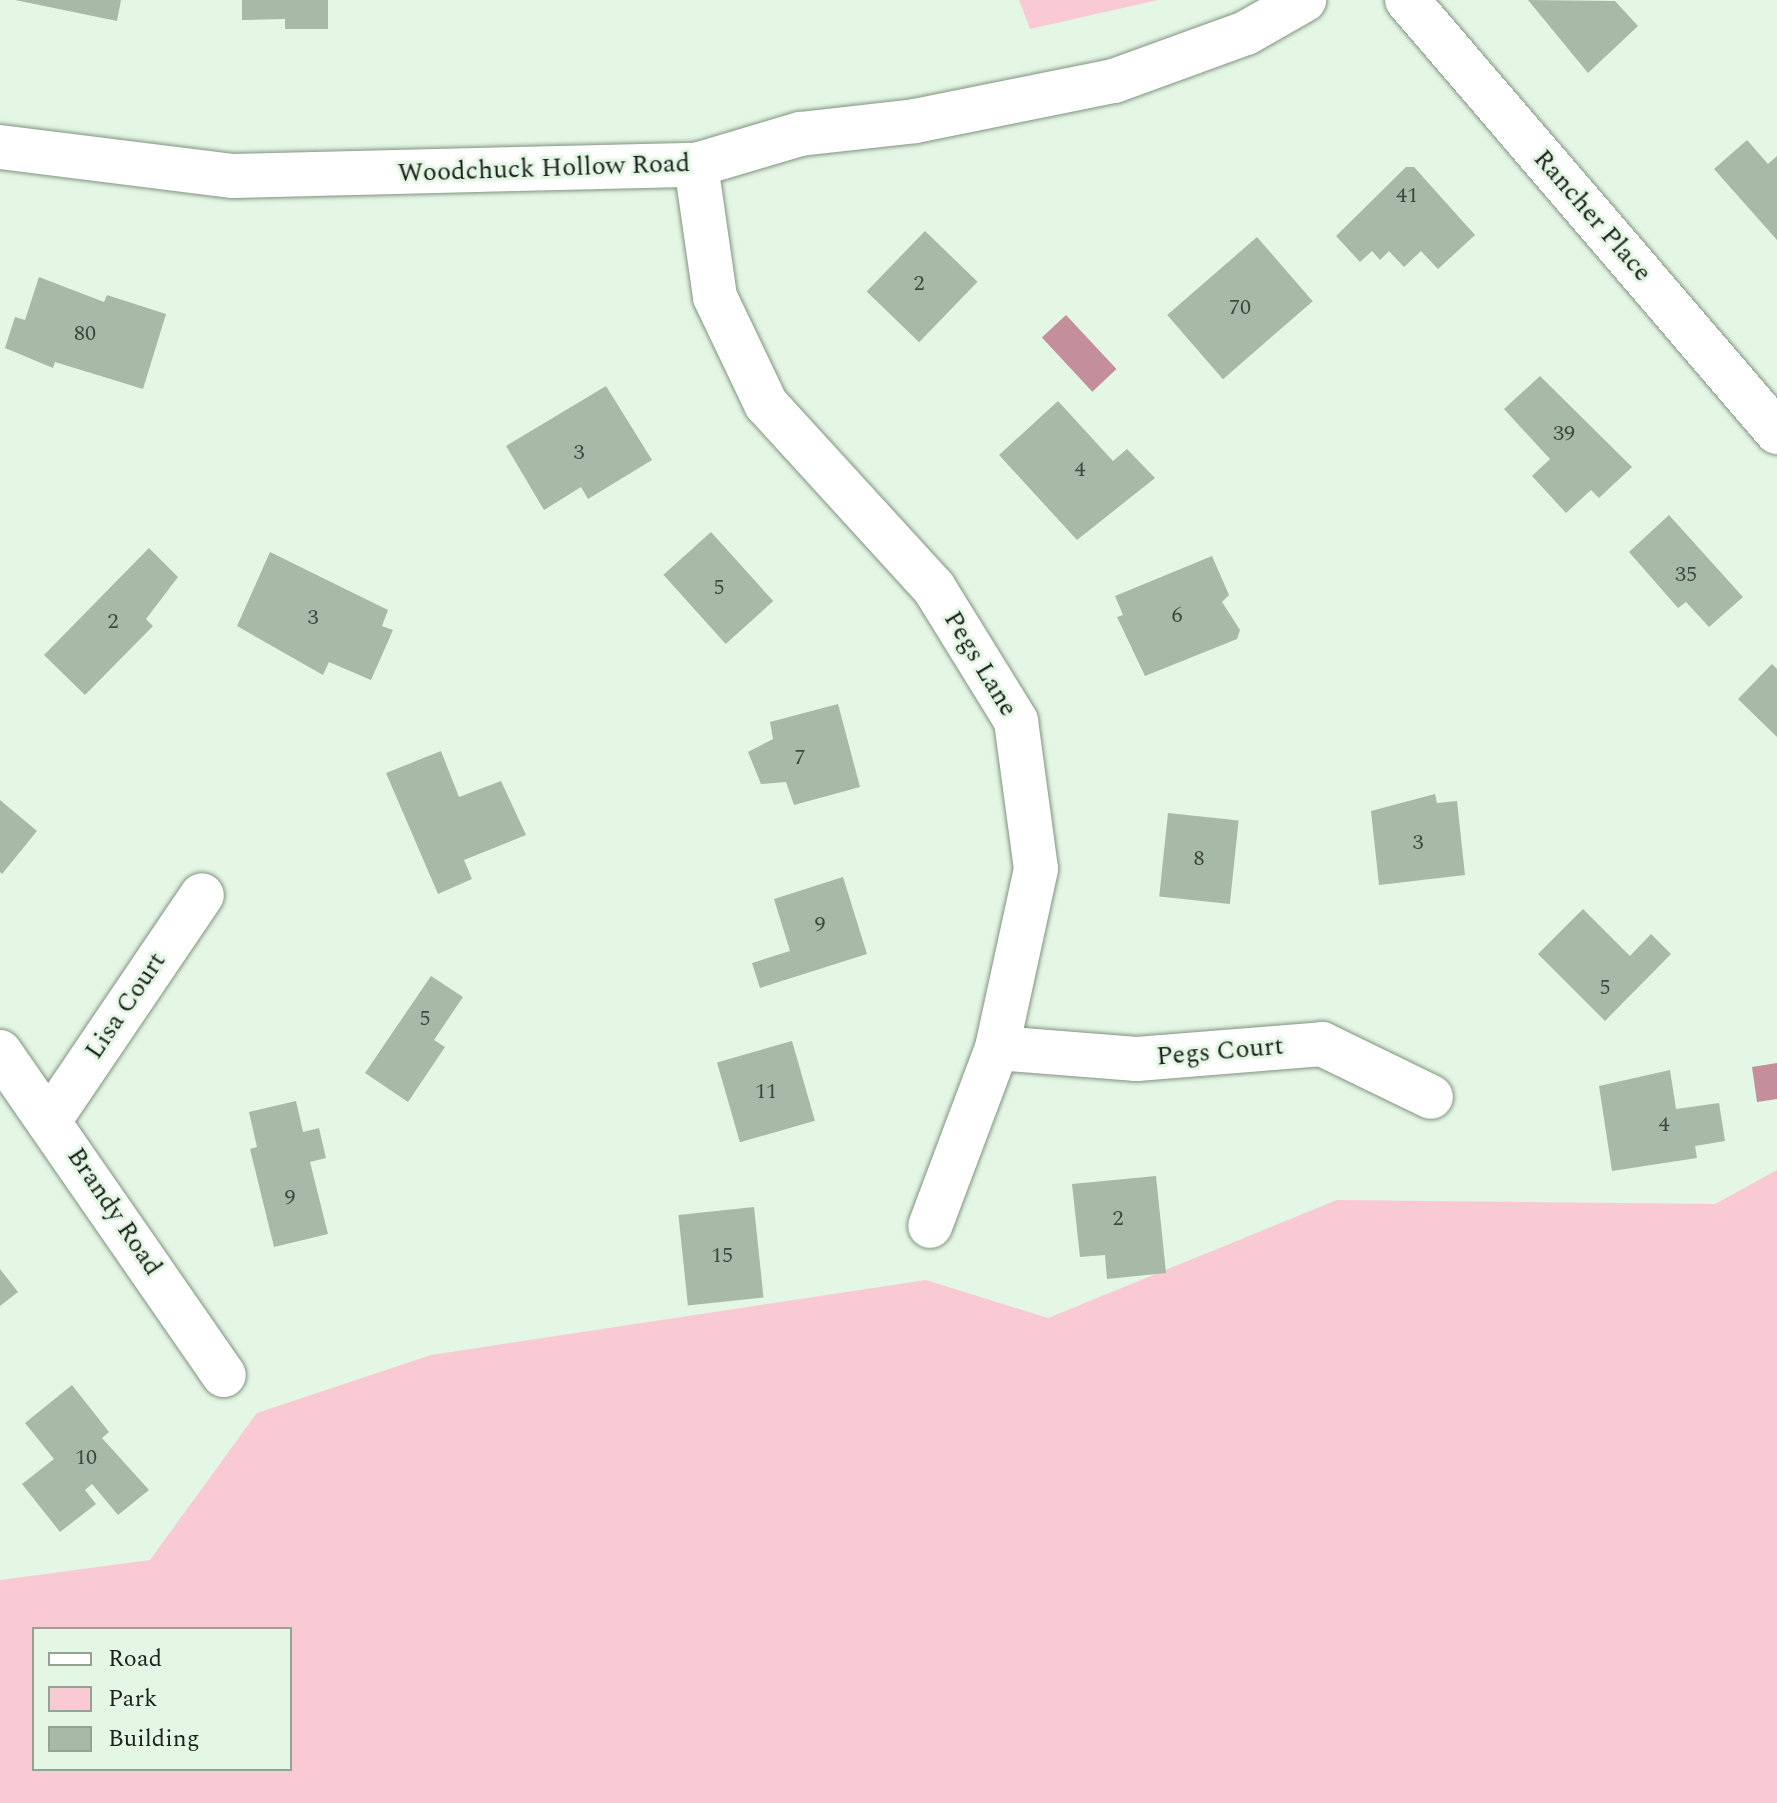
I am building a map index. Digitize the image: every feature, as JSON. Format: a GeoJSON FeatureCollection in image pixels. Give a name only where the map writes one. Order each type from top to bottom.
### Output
{"type":"FeatureCollection","features":[{"type":"Feature","properties":{"kind":"street","name":"Woodchuck Hollow Road"},"geometry":{"type":"LineString","coordinates":[[0,147],[233,176],[696,165],[800,134],[915,121],[1114,81],[1246,33],[1304,0]]}},
{"type":"Feature","properties":{"kind":"street","name":"Rancher Place"},"geometry":{"type":"LineString","coordinates":[[1407,0],[1777,432]]}},
{"type":"Feature","properties":{"kind":"street","name":"Pegs Lane"},"geometry":{"type":"LineString","coordinates":[[696,165],[715,297],[766,404],[934,588],[1016,721],[1036,869],[997,1048],[930,1226]]}},
{"type":"Feature","properties":{"kind":"street","name":"Lisa Court"},"geometry":{"type":"LineString","coordinates":[[51,1118],[202,895]]}},
{"type":"Feature","properties":{"kind":"street","name":"Pegs Court"},"geometry":{"type":"LineString","coordinates":[[997,1048],[1137,1059],[1322,1044],[1431,1097]]}},
{"type":"Feature","properties":{"kind":"street","name":"Brandy Road"},"geometry":{"type":"LineString","coordinates":[[0,1052],[51,1118],[224,1375]]}},
{"type":"Feature","properties":{"kind":"green space"},"geometry":{"type":"Polygon","coordinates":[[[1019,0],[1158,0],[1030,29],[1019,0]]]}},
{"type":"Feature","properties":{"kind":"green space"},"geometry":{"type":"Polygon","coordinates":[[[1777,1170],[1777,1803],[0,1803],[0,1580],[150,1560],[257,1413],[431,1355],[926,1280],[1048,1318],[1337,1200],[1715,1204],[1777,1170]]]}},
{"type":"Feature","properties":{"kind":"shaded area"},"geometry":{"type":"Polygon","coordinates":[[[1066,315],[1116,369],[1092,392],[1042,338],[1066,315]]]}},
{"type":"Feature","properties":{"kind":"shaded area"},"geometry":{"type":"Polygon","coordinates":[[[1777,1063],[1777,1099],[1757,1102],[1752,1067],[1777,1063]]]}},
{"type":"Feature","properties":{"kind":"building"},"geometry":{"type":"Polygon","coordinates":[[[15,0],[121,0],[117,21],[15,0]]]}},
{"type":"Feature","properties":{"kind":"building"},"geometry":{"type":"Polygon","coordinates":[[[242,0],[328,0],[328,29],[285,29],[285,19],[242,20],[242,0]]]}},
{"type":"Feature","properties":{"kind":"building"},"geometry":{"type":"Polygon","coordinates":[[[1528,0],[1615,1],[1638,26],[1588,73],[1528,0]]]}},
{"type":"Feature","properties":{"kind":"building"},"geometry":{"type":"Polygon","coordinates":[[[1747,140],[1768,164],[1777,156],[1777,240],[1714,169],[1747,140]]]}},
{"type":"Feature","properties":{"kind":"building"},"geometry":{"type":"Polygon","coordinates":[[[1406,167],[1414,167],[1475,235],[1438,269],[1421,251],[1404,267],[1389,251],[1380,260],[1372,251],[1360,262],[1336,236],[1406,167]]]}},
{"type":"Feature","properties":{"kind":"building"},"geometry":{"type":"Polygon","coordinates":[[[925,231],[978,282],[919,342],[867,291],[925,231]]]}},
{"type":"Feature","properties":{"kind":"building"},"geometry":{"type":"Polygon","coordinates":[[[1257,237],[1313,301],[1223,379],[1167,315],[1257,237]]]}},
{"type":"Feature","properties":{"kind":"building"},"geometry":{"type":"Polygon","coordinates":[[[39,277],[104,302],[107,295],[166,314],[143,389],[55,362],[53,368],[5,348],[15,317],[25,320],[39,277]]]}},
{"type":"Feature","properties":{"kind":"building"},"geometry":{"type":"Polygon","coordinates":[[[1540,376],[1632,467],[1599,498],[1591,490],[1566,513],[1532,476],[1550,459],[1504,409],[1540,376]]]}},
{"type":"Feature","properties":{"kind":"building"},"geometry":{"type":"Polygon","coordinates":[[[606,386],[652,460],[588,499],[581,487],[544,510],[506,446],[606,386]]]}},
{"type":"Feature","properties":{"kind":"building"},"geometry":{"type":"Polygon","coordinates":[[[1058,401],[1113,461],[1127,449],[1155,478],[1077,540],[999,455],[1058,401]]]}},
{"type":"Feature","properties":{"kind":"building"},"geometry":{"type":"Polygon","coordinates":[[[1669,515],[1743,597],[1709,627],[1686,602],[1678,608],[1629,552],[1669,515]]]}},
{"type":"Feature","properties":{"kind":"building"},"geometry":{"type":"Polygon","coordinates":[[[711,532],[773,601],[726,644],[663,575],[711,532]]]}},
{"type":"Feature","properties":{"kind":"building"},"geometry":{"type":"Polygon","coordinates":[[[149,548],[178,577],[146,619],[153,626],[85,695],[44,655],[149,548]]]}},
{"type":"Feature","properties":{"kind":"building"},"geometry":{"type":"Polygon","coordinates":[[[270,552],[388,610],[382,626],[393,630],[371,680],[329,662],[323,675],[237,626],[270,552]]]}},
{"type":"Feature","properties":{"kind":"building"},"geometry":{"type":"Polygon","coordinates":[[[1212,556],[1229,595],[1222,602],[1240,630],[1237,639],[1145,676],[1117,617],[1123,615],[1115,596],[1212,556]]]}},
{"type":"Feature","properties":{"kind":"building"},"geometry":{"type":"Polygon","coordinates":[[[1772,664],[1777,669],[1777,737],[1738,699],[1772,664]]]}},
{"type":"Feature","properties":{"kind":"building"},"geometry":{"type":"Polygon","coordinates":[[[838,704],[860,787],[794,805],[786,782],[761,784],[748,752],[773,739],[770,722],[838,704]]]}},
{"type":"Feature","properties":{"kind":"building"},"geometry":{"type":"Polygon","coordinates":[[[441,751],[459,797],[501,781],[526,835],[464,860],[472,879],[438,894],[386,773],[441,751]]]}},
{"type":"Feature","properties":{"kind":"building"},"geometry":{"type":"Polygon","coordinates":[[[1435,794],[1437,803],[1457,801],[1465,875],[1379,885],[1371,811],[1435,794]]]}},
{"type":"Feature","properties":{"kind":"building"},"geometry":{"type":"Polygon","coordinates":[[[0,800],[37,831],[2,874],[0,872],[0,800]]]}},
{"type":"Feature","properties":{"kind":"building"},"geometry":{"type":"Polygon","coordinates":[[[1168,813],[1239,820],[1230,904],[1159,897],[1168,813]]]}},
{"type":"Feature","properties":{"kind":"building"},"geometry":{"type":"Polygon","coordinates":[[[843,877],[867,954],[760,988],[752,963],[790,951],[774,899],[843,877]]]}},
{"type":"Feature","properties":{"kind":"building"},"geometry":{"type":"Polygon","coordinates":[[[1583,909],[1630,956],[1651,934],[1671,954],[1605,1021],[1538,954],[1583,909]]]}},
{"type":"Feature","properties":{"kind":"building"},"geometry":{"type":"Polygon","coordinates":[[[431,976],[463,997],[434,1040],[445,1047],[408,1102],[365,1073],[431,976]]]}},
{"type":"Feature","properties":{"kind":"building"},"geometry":{"type":"Polygon","coordinates":[[[792,1041],[815,1121],[740,1142],[717,1062],[792,1041]]]}},
{"type":"Feature","properties":{"kind":"building"},"geometry":{"type":"Polygon","coordinates":[[[1670,1070],[1676,1109],[1719,1103],[1725,1141],[1695,1146],[1697,1158],[1612,1171],[1599,1086],[1670,1070]]]}},
{"type":"Feature","properties":{"kind":"building"},"geometry":{"type":"Polygon","coordinates":[[[296,1101],[303,1132],[319,1128],[326,1158],[310,1162],[328,1234],[274,1247],[250,1149],[257,1147],[249,1112],[296,1101]]]}},
{"type":"Feature","properties":{"kind":"building"},"geometry":{"type":"Polygon","coordinates":[[[1156,1176],[1166,1273],[1107,1279],[1105,1255],[1080,1257],[1072,1184],[1156,1176]]]}},
{"type":"Feature","properties":{"kind":"building"},"geometry":{"type":"Polygon","coordinates":[[[754,1207],[764,1298],[688,1305],[678,1215],[754,1207]]]}},
{"type":"Feature","properties":{"kind":"building"},"geometry":{"type":"Polygon","coordinates":[[[0,1269],[18,1292],[0,1306],[0,1269]]]}},
{"type":"Feature","properties":{"kind":"building"},"geometry":{"type":"Polygon","coordinates":[[[72,1385],[109,1432],[102,1438],[149,1490],[118,1515],[92,1484],[85,1490],[96,1504],[60,1532],[22,1484],[54,1459],[25,1423],[72,1385]]]}}]}
